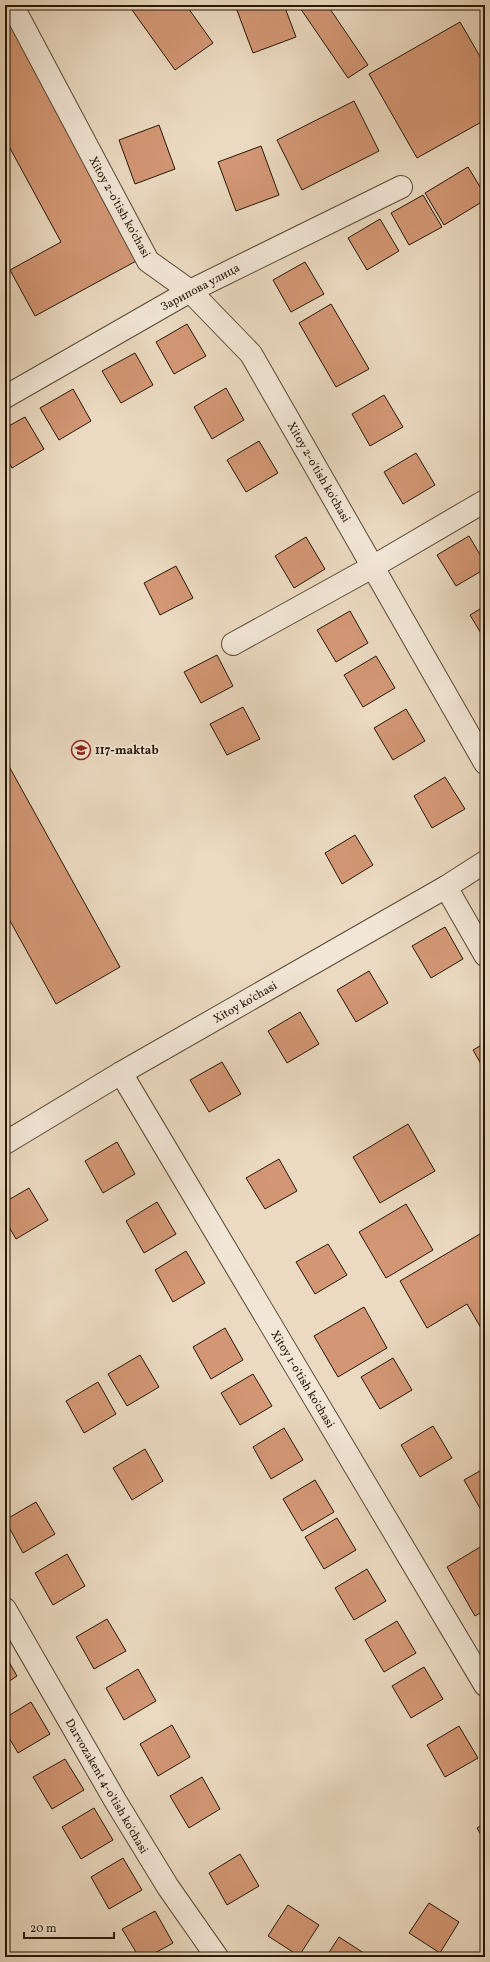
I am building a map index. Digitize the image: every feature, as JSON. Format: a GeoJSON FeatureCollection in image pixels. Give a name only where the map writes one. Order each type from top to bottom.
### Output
{"type":"FeatureCollection","features":[{"type":"Feature","properties":{"kind":"street","name":"Xitoy 2-o'tish ko'chasi"},"geometry":{"type":"LineString","coordinates":[[12,5],[148,261],[190,291],[251,354],[374,566],[485,763]]}},
{"type":"Feature","properties":{"kind":"street","name":"Зарипова улица"},"geometry":{"type":"LineString","coordinates":[[5,397],[190,291],[401,188]]}},
{"type":"Feature","properties":{"kind":"street"},"geometry":{"type":"LineString","coordinates":[[232,644],[374,566],[485,501]]}},
{"type":"Feature","properties":{"kind":"street","name":"Xitoy ko'chasi"},"geometry":{"type":"LineString","coordinates":[[5,1143],[121,1073],[446,887],[485,862]]}},
{"type":"Feature","properties":{"kind":"street"},"geometry":{"type":"LineString","coordinates":[[446,887],[485,955]]}},
{"type":"Feature","properties":{"kind":"street","name":"Xitoy 1-o'tish ko'chasi"},"geometry":{"type":"LineString","coordinates":[[121,1073],[485,1685]]}},
{"type":"Feature","properties":{"kind":"street","name":"Darvozakent 4-o'tish ko'chasi"},"geometry":{"type":"LineString","coordinates":[[5,1609],[124,1816],[168,1887],[218,1957]]}},
{"type":"Feature","properties":{"kind":"building"},"geometry":{"type":"Polygon","coordinates":[[[140,5],[186,5],[213,43],[175,70],[132,10],[140,5]]]}},
{"type":"Feature","properties":{"kind":"building"},"geometry":{"type":"Polygon","coordinates":[[[235,5],[284,5],[296,37],[253,53],[235,5]]]}},
{"type":"Feature","properties":{"kind":"building"},"geometry":{"type":"Polygon","coordinates":[[[298,5],[330,5],[328,6],[368,65],[348,78],[298,5]]]}},
{"type":"Feature","properties":{"kind":"building"},"geometry":{"type":"Polygon","coordinates":[[[460,22],[485,65],[485,120],[417,158],[369,74],[460,22]]]}},
{"type":"Feature","properties":{"kind":"building"},"geometry":{"type":"Polygon","coordinates":[[[9,23],[138,260],[35,316],[10,270],[61,242],[5,139],[5,25],[9,23]]]}},
{"type":"Feature","properties":{"kind":"building"},"geometry":{"type":"Polygon","coordinates":[[[354,101],[379,151],[302,190],[277,140],[354,101]]]}},
{"type":"Feature","properties":{"kind":"building"},"geometry":{"type":"Polygon","coordinates":[[[159,125],[175,169],[135,184],[119,140],[159,125]]]}},
{"type":"Feature","properties":{"kind":"building"},"geometry":{"type":"Polygon","coordinates":[[[261,146],[279,195],[236,211],[218,162],[261,146]]]}},
{"type":"Feature","properties":{"kind":"building"},"geometry":{"type":"Polygon","coordinates":[[[468,167],[485,195],[485,200],[444,225],[425,193],[468,167]]]}},
{"type":"Feature","properties":{"kind":"building"},"geometry":{"type":"Polygon","coordinates":[[[423,195],[442,227],[409,245],[391,213],[423,195]]]}},
{"type":"Feature","properties":{"kind":"building"},"geometry":{"type":"Polygon","coordinates":[[[380,219],[399,251],[367,270],[348,238],[380,219]]]}},
{"type":"Feature","properties":{"kind":"building"},"geometry":{"type":"Polygon","coordinates":[[[305,262],[324,294],[291,312],[273,280],[305,262]]]}},
{"type":"Feature","properties":{"kind":"building"},"geometry":{"type":"Polygon","coordinates":[[[331,304],[369,369],[336,387],[299,323],[331,304]]]}},
{"type":"Feature","properties":{"kind":"building"},"geometry":{"type":"Polygon","coordinates":[[[187,324],[206,356],[174,374],[156,342],[187,324]]]}},
{"type":"Feature","properties":{"kind":"building"},"geometry":{"type":"Polygon","coordinates":[[[135,353],[153,385],[121,403],[102,371],[135,353]]]}},
{"type":"Feature","properties":{"kind":"building"},"geometry":{"type":"Polygon","coordinates":[[[226,388],[244,420],[212,439],[194,407],[226,388]]]}},
{"type":"Feature","properties":{"kind":"building"},"geometry":{"type":"Polygon","coordinates":[[[73,389],[91,421],[59,440],[40,408],[73,389]]]}},
{"type":"Feature","properties":{"kind":"building"},"geometry":{"type":"Polygon","coordinates":[[[384,395],[403,427],[370,446],[352,414],[384,395]]]}},
{"type":"Feature","properties":{"kind":"building"},"geometry":{"type":"Polygon","coordinates":[[[25,417],[44,449],[12,468],[5,456],[5,428],[25,417]]]}},
{"type":"Feature","properties":{"kind":"building"},"geometry":{"type":"Polygon","coordinates":[[[259,441],[278,473],[246,492],[227,460],[259,441]]]}},
{"type":"Feature","properties":{"kind":"building"},"geometry":{"type":"Polygon","coordinates":[[[416,453],[435,485],[403,504],[384,472],[416,453]]]}},
{"type":"Feature","properties":{"kind":"building"},"geometry":{"type":"Polygon","coordinates":[[[469,536],[485,563],[485,569],[456,586],[437,555],[469,536]]]}},
{"type":"Feature","properties":{"kind":"building"},"geometry":{"type":"Polygon","coordinates":[[[306,537],[325,569],[294,588],[275,556],[306,537]]]}},
{"type":"Feature","properties":{"kind":"building"},"geometry":{"type":"Polygon","coordinates":[[[176,566],[193,598],[160,615],[144,583],[176,566]]]}},
{"type":"Feature","properties":{"kind":"building"},"geometry":{"type":"Polygon","coordinates":[[[485,606],[485,640],[470,615],[485,606]]]}},
{"type":"Feature","properties":{"kind":"building"},"geometry":{"type":"Polygon","coordinates":[[[350,611],[368,643],[336,662],[317,630],[350,611]]]}},
{"type":"Feature","properties":{"kind":"building"},"geometry":{"type":"Polygon","coordinates":[[[217,655],[233,686],[201,703],[184,672],[217,655]]]}},
{"type":"Feature","properties":{"kind":"building"},"geometry":{"type":"Polygon","coordinates":[[[376,656],[395,688],[363,707],[344,675],[376,656]]]}},
{"type":"Feature","properties":{"kind":"building"},"geometry":{"type":"Polygon","coordinates":[[[243,707],[260,739],[227,755],[210,724],[243,707]]]}},
{"type":"Feature","properties":{"kind":"building"},"geometry":{"type":"Polygon","coordinates":[[[406,709],[425,741],[393,760],[374,728],[406,709]]]}},
{"type":"Feature","properties":{"kind":"building"},"geometry":{"type":"Polygon","coordinates":[[[5,759],[120,967],[56,1004],[9,919],[5,921],[5,759]]]}},
{"type":"Feature","properties":{"kind":"building"},"geometry":{"type":"Polygon","coordinates":[[[445,777],[465,809],[432,828],[414,796],[445,777]]]}},
{"type":"Feature","properties":{"kind":"building"},"geometry":{"type":"Polygon","coordinates":[[[355,835],[373,865],[342,884],[325,853],[355,835]]]}},
{"type":"Feature","properties":{"kind":"building"},"geometry":{"type":"Polygon","coordinates":[[[445,927],[463,959],[431,978],[412,946],[445,927]]]}},
{"type":"Feature","properties":{"kind":"building"},"geometry":{"type":"Polygon","coordinates":[[[369,971],[388,1003],[356,1022],[337,990],[369,971]]]}},
{"type":"Feature","properties":{"kind":"building"},"geometry":{"type":"Polygon","coordinates":[[[300,1012],[319,1044],[287,1063],[268,1031],[300,1012]]]}},
{"type":"Feature","properties":{"kind":"building"},"geometry":{"type":"Polygon","coordinates":[[[485,1043],[485,1071],[473,1050],[485,1043]]]}},
{"type":"Feature","properties":{"kind":"building"},"geometry":{"type":"Polygon","coordinates":[[[222,1062],[241,1094],[209,1112],[190,1080],[222,1062]]]}},
{"type":"Feature","properties":{"kind":"building"},"geometry":{"type":"Polygon","coordinates":[[[408,1124],[435,1171],[380,1203],[353,1157],[408,1124]]]}},
{"type":"Feature","properties":{"kind":"building"},"geometry":{"type":"Polygon","coordinates":[[[117,1142],[135,1174],[103,1193],[85,1161],[117,1142]]]}},
{"type":"Feature","properties":{"kind":"building"},"geometry":{"type":"Polygon","coordinates":[[[279,1159],[297,1191],[265,1209],[246,1178],[279,1159]]]}},
{"type":"Feature","properties":{"kind":"building"},"geometry":{"type":"Polygon","coordinates":[[[29,1188],[48,1220],[16,1239],[5,1220],[5,1202],[29,1188]]]}},
{"type":"Feature","properties":{"kind":"building"},"geometry":{"type":"Polygon","coordinates":[[[157,1202],[176,1234],[144,1253],[126,1221],[157,1202]]]}},
{"type":"Feature","properties":{"kind":"building"},"geometry":{"type":"Polygon","coordinates":[[[406,1204],[433,1250],[386,1278],[359,1232],[406,1204]]]}},
{"type":"Feature","properties":{"kind":"building"},"geometry":{"type":"Polygon","coordinates":[[[485,1231],[485,1335],[467,1304],[427,1328],[400,1281],[485,1231]]]}},
{"type":"Feature","properties":{"kind":"building"},"geometry":{"type":"Polygon","coordinates":[[[328,1244],[347,1275],[315,1294],[296,1262],[328,1244]]]}},
{"type":"Feature","properties":{"kind":"building"},"geometry":{"type":"Polygon","coordinates":[[[186,1251],[205,1283],[173,1302],[155,1270],[186,1251]]]}},
{"type":"Feature","properties":{"kind":"building"},"geometry":{"type":"Polygon","coordinates":[[[364,1307],[387,1348],[338,1377],[314,1336],[364,1307]]]}},
{"type":"Feature","properties":{"kind":"building"},"geometry":{"type":"Polygon","coordinates":[[[225,1328],[243,1360],[211,1379],[193,1347],[225,1328]]]}},
{"type":"Feature","properties":{"kind":"building"},"geometry":{"type":"Polygon","coordinates":[[[140,1355],[159,1387],[127,1406],[108,1374],[140,1355]]]}},
{"type":"Feature","properties":{"kind":"building"},"geometry":{"type":"Polygon","coordinates":[[[393,1358],[412,1390],[380,1409],[361,1377],[393,1358]]]}},
{"type":"Feature","properties":{"kind":"building"},"geometry":{"type":"Polygon","coordinates":[[[253,1374],[272,1406],[240,1425],[221,1393],[253,1374]]]}},
{"type":"Feature","properties":{"kind":"building"},"geometry":{"type":"Polygon","coordinates":[[[98,1382],[116,1414],[84,1433],[66,1401],[98,1382]]]}},
{"type":"Feature","properties":{"kind":"building"},"geometry":{"type":"Polygon","coordinates":[[[433,1426],[452,1458],[420,1477],[401,1445],[433,1426]]]}},
{"type":"Feature","properties":{"kind":"building"},"geometry":{"type":"Polygon","coordinates":[[[284,1428],[303,1460],[271,1479],[253,1447],[284,1428]]]}},
{"type":"Feature","properties":{"kind":"building"},"geometry":{"type":"Polygon","coordinates":[[[145,1449],[163,1481],[132,1500],[113,1468],[145,1449]]]}},
{"type":"Feature","properties":{"kind":"building"},"geometry":{"type":"Polygon","coordinates":[[[485,1468],[485,1517],[464,1480],[485,1468]]]}},
{"type":"Feature","properties":{"kind":"building"},"geometry":{"type":"Polygon","coordinates":[[[315,1480],[334,1512],[302,1531],[283,1499],[315,1480]]]}},
{"type":"Feature","properties":{"kind":"building"},"geometry":{"type":"Polygon","coordinates":[[[36,1502],[55,1534],[23,1553],[5,1520],[36,1502]]]}},
{"type":"Feature","properties":{"kind":"building"},"geometry":{"type":"Polygon","coordinates":[[[337,1518],[356,1550],[324,1569],[305,1537],[337,1518]]]}},
{"type":"Feature","properties":{"kind":"building"},"geometry":{"type":"Polygon","coordinates":[[[485,1544],[485,1610],[475,1616],[447,1567],[485,1544]]]}},
{"type":"Feature","properties":{"kind":"building"},"geometry":{"type":"Polygon","coordinates":[[[67,1554],[85,1586],[53,1605],[35,1573],[67,1554]]]}},
{"type":"Feature","properties":{"kind":"building"},"geometry":{"type":"Polygon","coordinates":[[[367,1569],[386,1601],[354,1620],[335,1588],[367,1569]]]}},
{"type":"Feature","properties":{"kind":"building"},"geometry":{"type":"Polygon","coordinates":[[[107,1619],[126,1651],[94,1669],[76,1637],[107,1619]]]}},
{"type":"Feature","properties":{"kind":"building"},"geometry":{"type":"Polygon","coordinates":[[[397,1621],[416,1653],[384,1672],[365,1640],[397,1621]]]}},
{"type":"Feature","properties":{"kind":"building"},"geometry":{"type":"Polygon","coordinates":[[[5,1655],[17,1676],[5,1684],[5,1655]]]}},
{"type":"Feature","properties":{"kind":"building"},"geometry":{"type":"Polygon","coordinates":[[[424,1667],[443,1699],[411,1718],[392,1686],[424,1667]]]}},
{"type":"Feature","properties":{"kind":"building"},"geometry":{"type":"Polygon","coordinates":[[[138,1669],[156,1701],[124,1720],[106,1688],[138,1669]]]}},
{"type":"Feature","properties":{"kind":"building"},"geometry":{"type":"Polygon","coordinates":[[[31,1702],[50,1734],[18,1753],[5,1731],[5,1718],[31,1702]]]}},
{"type":"Feature","properties":{"kind":"building"},"geometry":{"type":"Polygon","coordinates":[[[172,1725],[190,1757],[158,1776],[140,1744],[172,1725]]]}},
{"type":"Feature","properties":{"kind":"building"},"geometry":{"type":"Polygon","coordinates":[[[459,1726],[478,1758],[445,1777],[427,1745],[459,1726]]]}},
{"type":"Feature","properties":{"kind":"building"},"geometry":{"type":"Polygon","coordinates":[[[65,1759],[84,1790],[52,1809],[33,1777],[65,1759]]]}},
{"type":"Feature","properties":{"kind":"building"},"geometry":{"type":"Polygon","coordinates":[[[202,1777],[220,1809],[189,1828],[170,1796],[202,1777]]]}},
{"type":"Feature","properties":{"kind":"building"},"geometry":{"type":"Polygon","coordinates":[[[94,1808],[113,1840],[81,1859],[62,1827],[94,1808]]]}},
{"type":"Feature","properties":{"kind":"building"},"geometry":{"type":"Polygon","coordinates":[[[485,1823],[485,1842],[477,1828],[485,1823]]]}},
{"type":"Feature","properties":{"kind":"building"},"geometry":{"type":"Polygon","coordinates":[[[240,1854],[259,1886],[227,1905],[209,1873],[240,1854]]]}},
{"type":"Feature","properties":{"kind":"building"},"geometry":{"type":"Polygon","coordinates":[[[123,1858],[142,1890],[109,1909],[91,1877],[123,1858]]]}},
{"type":"Feature","properties":{"kind":"building"},"geometry":{"type":"Polygon","coordinates":[[[429,1903],[459,1922],[440,1953],[409,1933],[429,1903]]]}},
{"type":"Feature","properties":{"kind":"building"},"geometry":{"type":"Polygon","coordinates":[[[288,1905],[319,1925],[299,1956],[268,1936],[288,1905]]]}},
{"type":"Feature","properties":{"kind":"building"},"geometry":{"type":"Polygon","coordinates":[[[155,1911],[173,1943],[148,1957],[139,1957],[122,1929],[155,1911]]]}},
{"type":"Feature","properties":{"kind":"building"},"geometry":{"type":"Polygon","coordinates":[[[339,1937],[370,1957],[326,1957],[339,1937]]]}},
{"type":"Feature","properties":{"kind":"place","name":"117-maktab"},"geometry":{"type":"Point","coordinates":[81,750]}}]}
